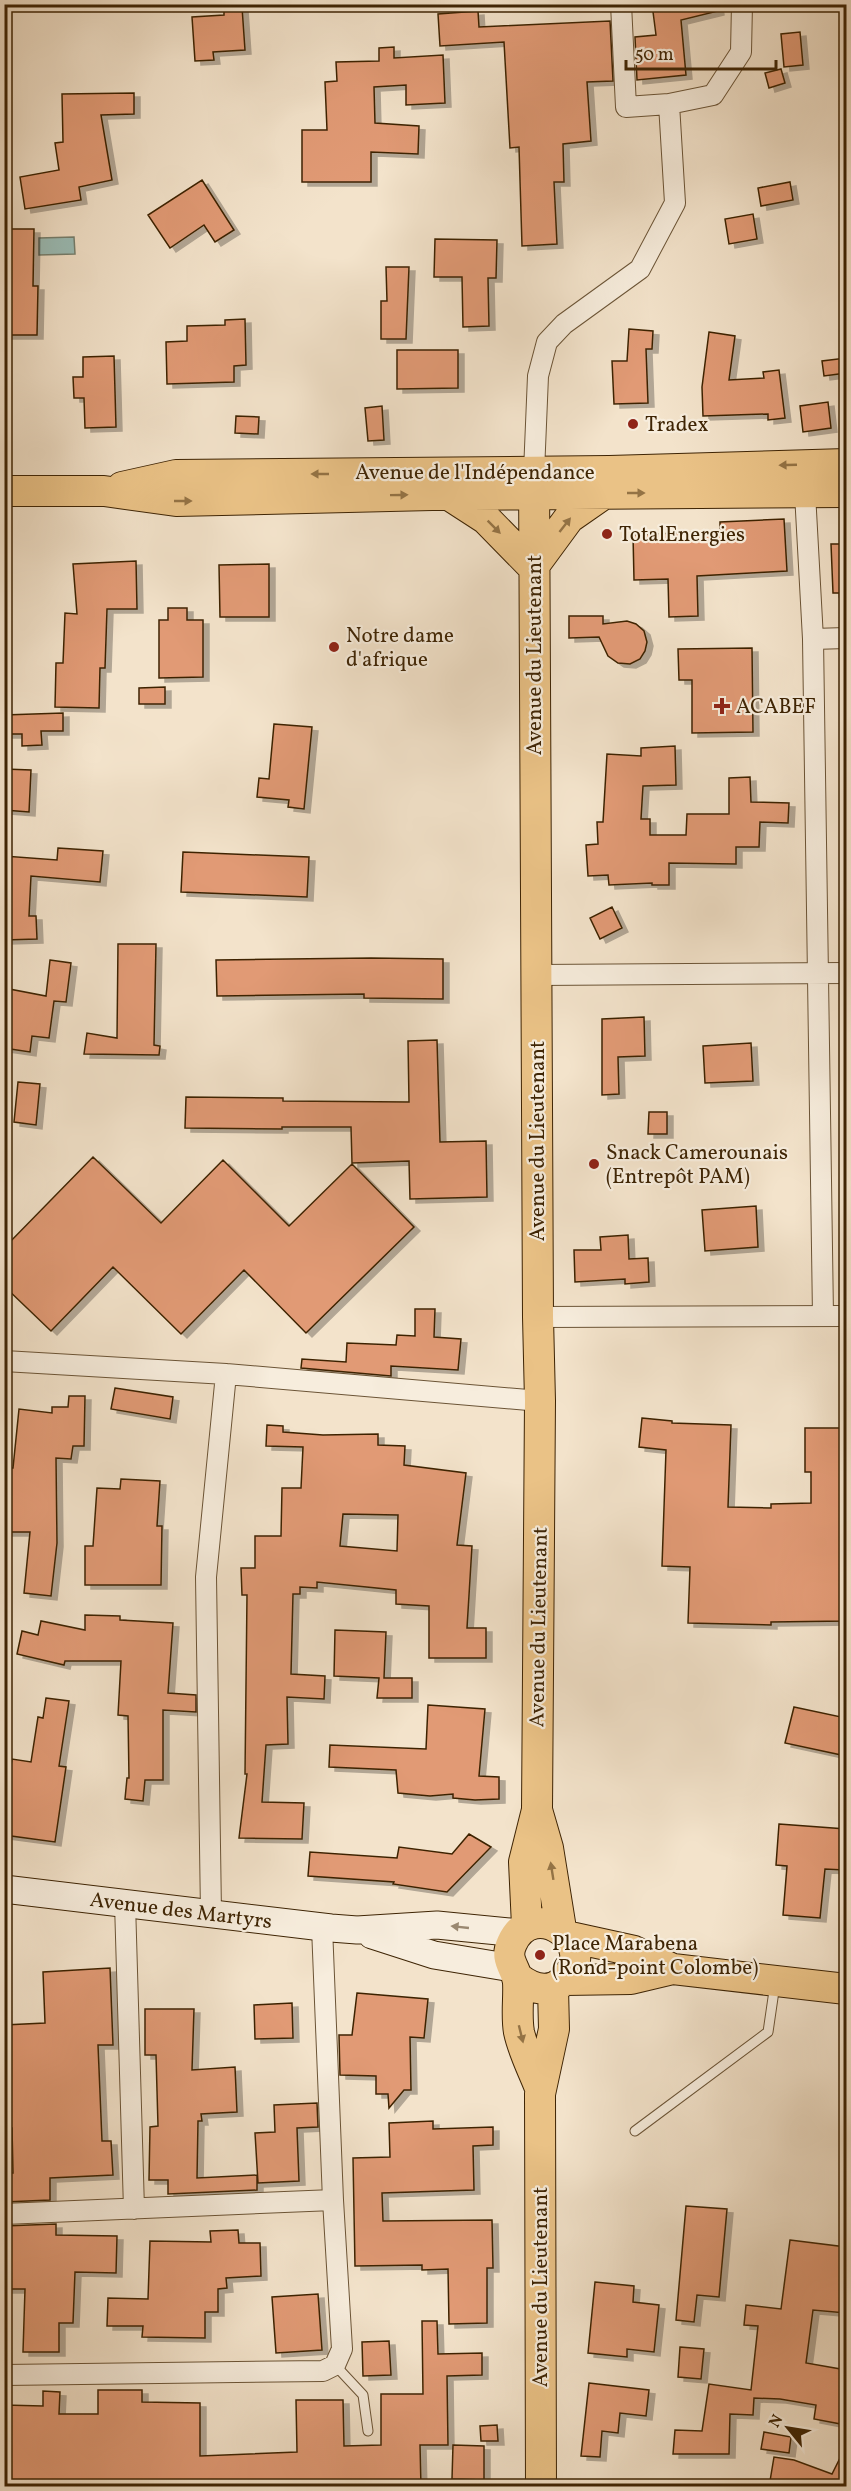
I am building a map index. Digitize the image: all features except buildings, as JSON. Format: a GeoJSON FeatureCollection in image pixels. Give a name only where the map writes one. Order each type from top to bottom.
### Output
{"type":"FeatureCollection","features":[{"type":"Feature","properties":{"kind":"main road","name":"Avenue de l'Indépendance"},"geometry":{"type":"LineString","coordinates":[[4,491],[104,491],[176,501],[449,495],[534,483],[846,464]]}},
{"type":"Feature","properties":{"kind":"main road","name":"Avenue de l'Indépendance"},"geometry":{"type":"LineString","coordinates":[[104,491],[176,475],[534,483],[605,493],[846,492]]}},
{"type":"Feature","properties":{"kind":"main road","name":"Avenue du Lieutenant"},"geometry":{"type":"LineString","coordinates":[[523,1930],[524,1862],[537,1810],[540,1401],[534,483]]}},
{"type":"Feature","properties":{"kind":"main road"},"geometry":{"type":"LineString","coordinates":[[449,495],[486,519],[533,567],[569,518],[605,493]]}},
{"type":"Feature","properties":{"kind":"main road","name":"Avenue du Lieutenant"},"geometry":{"type":"LineString","coordinates":[[537,1810],[548,1848],[566,1933]]}},
{"type":"Feature","properties":{"kind":"main road","name":"Avenue des Martyrs"},"geometry":{"type":"LineString","coordinates":[[4,1889],[357,1930],[437,1925],[523,1930]]}},
{"type":"Feature","properties":{"kind":"main road"},"geometry":{"type":"LineString","coordinates":[[674,1969],[631,1979],[559,1984],[540,1989],[528,1986],[515,1973],[509,1956],[512,1943],[523,1930],[539,1923],[551,1924],[566,1933],[634,1951],[674,1969],[846,1989]]}},
{"type":"Feature","properties":{"kind":"main road","name":"Avenue des Martyrs"},"geometry":{"type":"LineString","coordinates":[[357,1930],[434,1955],[515,1973]]}},
{"type":"Feature","properties":{"kind":"main road"},"geometry":{"type":"LineString","coordinates":[[559,1984],[573,1967],[575,1952],[566,1933]]}},
{"type":"Feature","properties":{"kind":"main road","name":"Avenue du Lieutenant"},"geometry":{"type":"LineString","coordinates":[[515,1973],[519,2031],[540,2088]]}},
{"type":"Feature","properties":{"kind":"main road","name":"Avenue du Lieutenant"},"geometry":{"type":"LineString","coordinates":[[541,2487],[540,2088],[554,2029],[559,1984]]}},
{"type":"Feature","properties":{"kind":"street"},"geometry":{"type":"LineString","coordinates":[[621,4],[626,107],[669,104],[713,95],[741,52],[742,4]]}},
{"type":"Feature","properties":{"kind":"street"},"geometry":{"type":"LineString","coordinates":[[534,483],[538,376],[547,342],[564,324],[640,269],[675,203],[669,104]]}},
{"type":"Feature","properties":{"kind":"street"},"geometry":{"type":"LineString","coordinates":[[805,493],[813,639],[823,1316]]}},
{"type":"Feature","properties":{"kind":"street"},"geometry":{"type":"LineString","coordinates":[[813,639],[846,638]]}},
{"type":"Feature","properties":{"kind":"street"},"geometry":{"type":"LineString","coordinates":[[537,975],[846,973]]}},
{"type":"Feature","properties":{"kind":"street"},"geometry":{"type":"LineString","coordinates":[[538,1317],[846,1316]]}},
{"type":"Feature","properties":{"kind":"street"},"geometry":{"type":"LineString","coordinates":[[4,1360],[226,1374],[540,1401]]}},
{"type":"Feature","properties":{"kind":"street"},"geometry":{"type":"LineString","coordinates":[[211,1913],[206,1577],[226,1374]]}},
{"type":"Feature","properties":{"kind":"street"},"geometry":{"type":"LineString","coordinates":[[125,1903],[134,2209]]}},
{"type":"Feature","properties":{"kind":"street"},"geometry":{"type":"LineString","coordinates":[[4,2375],[323,2371],[335,2365],[342,2349],[333,2200],[322,1927]]}},
{"type":"Feature","properties":{"kind":"street"},"geometry":{"type":"LineString","coordinates":[[4,2214],[333,2200]]}},
{"type":"Feature","properties":{"kind":"lane"},"geometry":{"type":"LineString","coordinates":[[635,2131],[768,2032],[775,1981]]}},
{"type":"Feature","properties":{"kind":"lane"},"geometry":{"type":"LineString","coordinates":[[335,2365],[363,2395],[368,2431]]}},
{"type":"Feature","properties":{"kind":"water"},"geometry":{"type":"Polygon","coordinates":[[[74,237],[75,254],[39,255],[39,238],[74,237]]]}},
{"type":"Feature","properties":{"kind":"place","name":"Tradex"},"geometry":{"type":"Point","coordinates":[633,424]}},
{"type":"Feature","properties":{"kind":"place","name":"TotalEnergies"},"geometry":{"type":"Point","coordinates":[607,534]}},
{"type":"Feature","properties":{"kind":"place","name":"Notre dame d'afrique"},"geometry":{"type":"Point","coordinates":[334,647]}},
{"type":"Feature","properties":{"kind":"place","name":"ACABEF"},"geometry":{"type":"Point","coordinates":[722,706]}},
{"type":"Feature","properties":{"kind":"place","name":"Snack Camerounais (Entrepôt PAM)"},"geometry":{"type":"Point","coordinates":[594,1164]}},
{"type":"Feature","properties":{"kind":"place","name":"Place Marabena (Rond-point Colombe)"},"geometry":{"type":"Point","coordinates":[540,1955]}}]}
